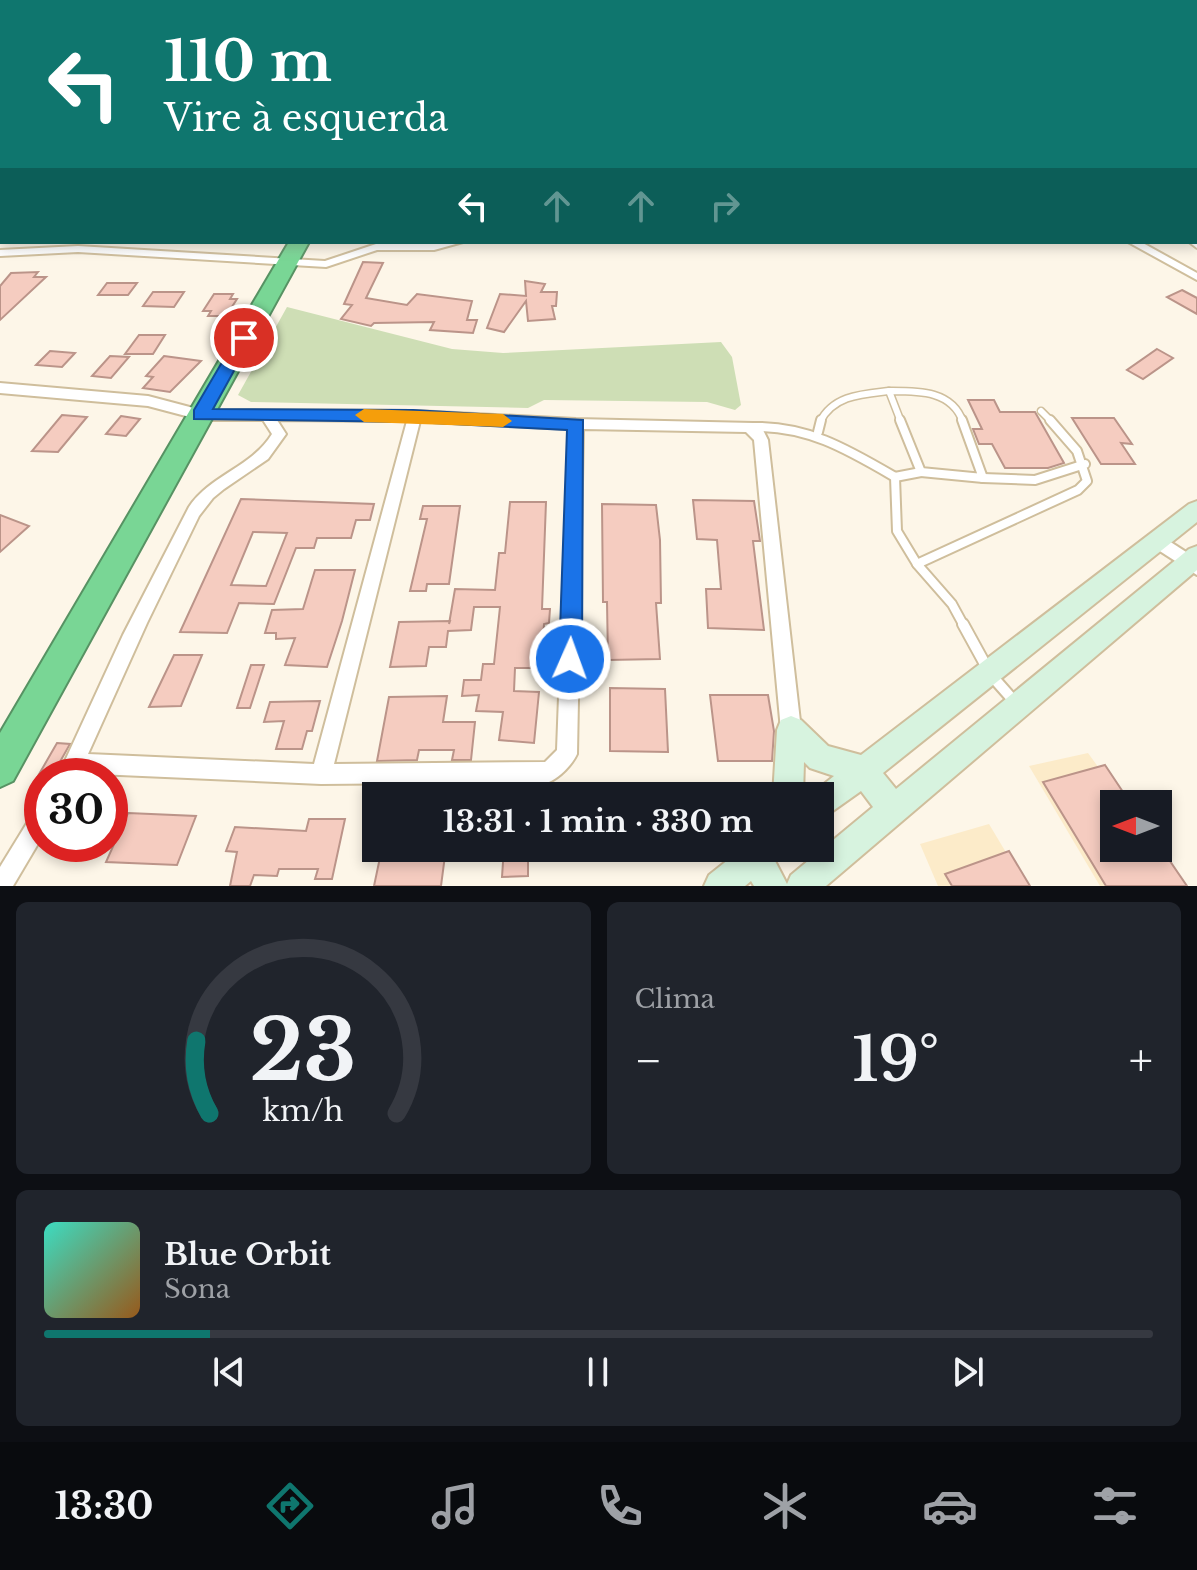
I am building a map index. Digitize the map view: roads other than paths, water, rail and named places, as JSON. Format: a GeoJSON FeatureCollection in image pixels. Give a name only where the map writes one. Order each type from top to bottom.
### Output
{"type":"FeatureCollection","features":[{"type":"Feature","properties":{"kind":"highway"},"geometry":{"type":"LineString","coordinates":[[0,768],[293,252]]}},
{"type":"Feature","properties":{"kind":"street"},"geometry":{"type":"LineString","coordinates":[[183,255],[185,244]]}},
{"type":"Feature","properties":{"kind":"street"},"geometry":{"type":"LineString","coordinates":[[2,253],[78,249],[183,255],[293,252],[326,264],[376,247],[434,247],[448,244]]}},
{"type":"Feature","properties":{"kind":"street"},"geometry":{"type":"LineString","coordinates":[[1137,244],[1197,277]]}},
{"type":"Feature","properties":{"kind":"street"},"geometry":{"type":"LineString","coordinates":[[0,388],[148,401],[201,415],[415,416],[576,424],[748,427],[757,432],[761,440],[791,730],[789,782]]}},
{"type":"Feature","properties":{"kind":"street"},"geometry":{"type":"LineString","coordinates":[[75,758],[137,623],[196,507],[218,484],[260,461],[275,444],[279,434],[267,415]]}},
{"type":"Feature","properties":{"kind":"street"},"geometry":{"type":"LineString","coordinates":[[321,774],[415,416]]}},
{"type":"Feature","properties":{"kind":"street"},"geometry":{"type":"LineString","coordinates":[[128,771],[518,775],[549,772],[567,754],[576,424]]}},
{"type":"Feature","properties":{"kind":"street"},"geometry":{"type":"LineString","coordinates":[[834,794],[991,675],[1197,510]]}},
{"type":"Feature","properties":{"kind":"street"},"geometry":{"type":"LineString","coordinates":[[802,886],[892,808],[1195,562],[1158,541]]}},
{"type":"Feature","properties":{"kind":"street"},"geometry":{"type":"LineString","coordinates":[[791,730],[820,758],[863,770],[892,808]]}},
{"type":"Feature","properties":{"kind":"street"},"geometry":{"type":"LineString","coordinates":[[1,886],[24,847]]}},
{"type":"Feature","properties":{"kind":"street"},"geometry":{"type":"LineString","coordinates":[[720,886],[750,862]]}},
{"type":"Feature","properties":{"kind":"street"},"geometry":{"type":"LineString","coordinates":[[764,862],[772,886]]}},
{"type":"Feature","properties":{"kind":"lane"},"geometry":{"type":"LineString","coordinates":[[889,391],[921,472]]}},
{"type":"Feature","properties":{"kind":"lane"},"geometry":{"type":"LineString","coordinates":[[818,432],[819,418],[825,408],[854,395],[889,391],[929,392],[951,401],[959,410],[983,478]]}},
{"type":"Feature","properties":{"kind":"lane"},"geometry":{"type":"LineString","coordinates":[[917,564],[1078,490],[1087,481],[1085,464],[1060,429],[1041,411]]}},
{"type":"Feature","properties":{"kind":"lane"},"geometry":{"type":"LineString","coordinates":[[748,427],[777,425],[818,432],[895,477],[921,472],[1038,481],[1057,478],[1085,464]]}},
{"type":"Feature","properties":{"kind":"lane"},"geometry":{"type":"LineString","coordinates":[[895,477],[897,531],[917,564],[952,604],[991,675],[1018,705]]}}]}
